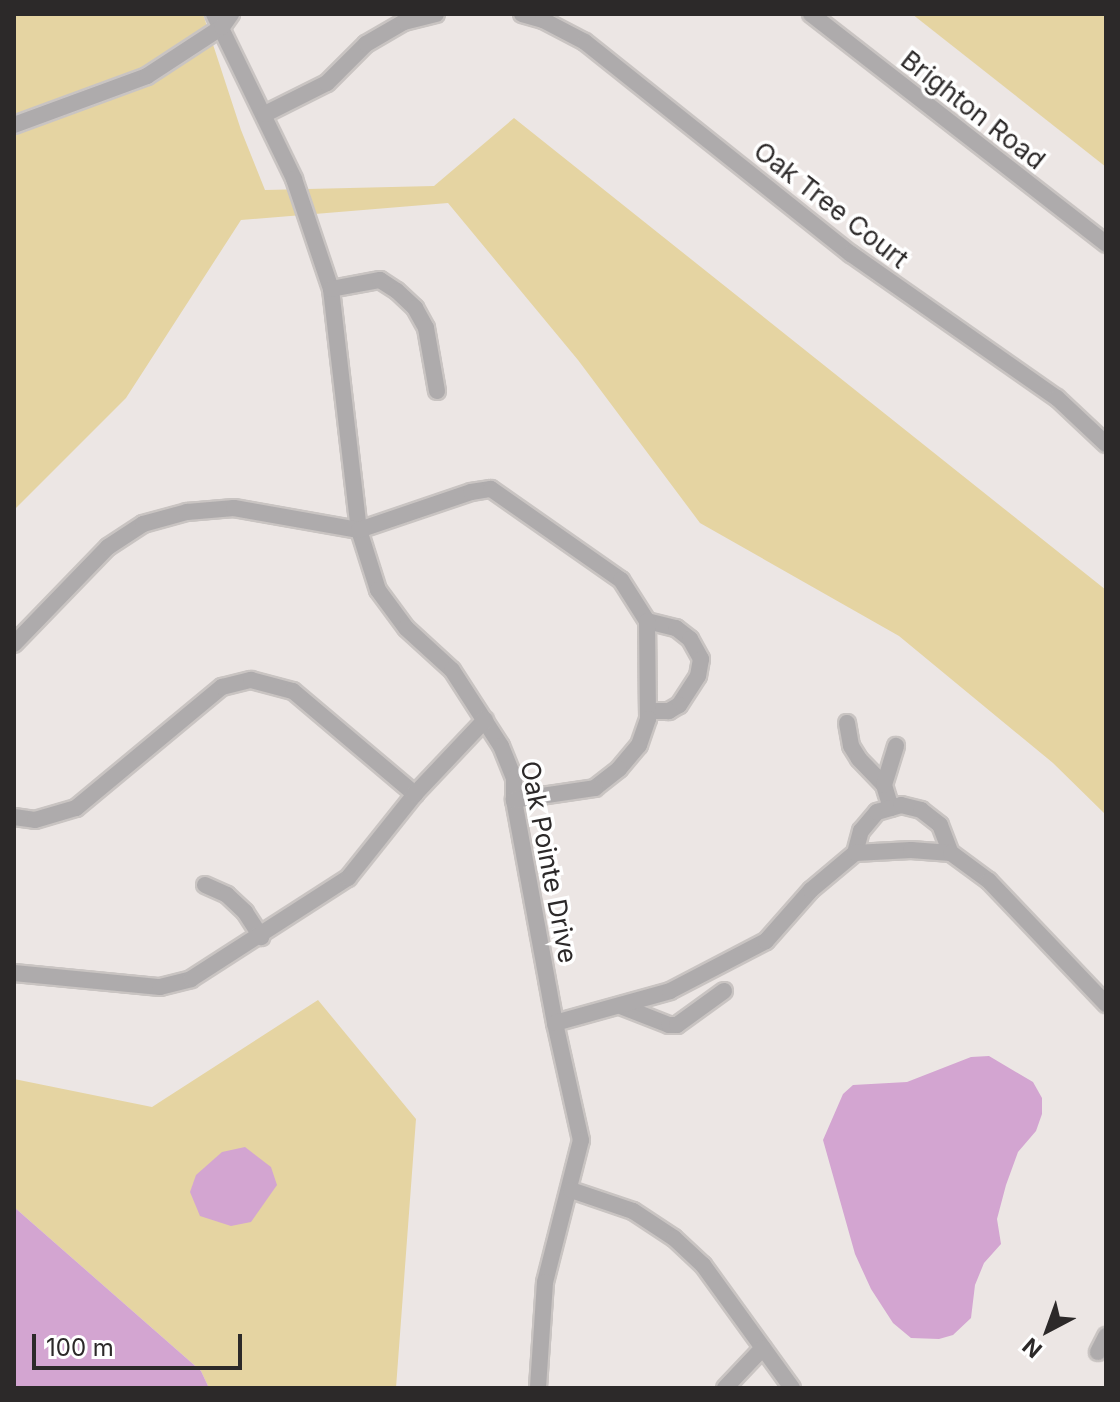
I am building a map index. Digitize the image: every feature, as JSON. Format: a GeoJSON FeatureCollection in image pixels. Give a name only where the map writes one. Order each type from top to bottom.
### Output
{"type":"FeatureCollection","features":[{"type":"Feature","properties":{"kind":"street"},"geometry":{"type":"LineString","coordinates":[[265,114],[327,83],[378,37],[404,22],[436,14]]}},
{"type":"Feature","properties":{"kind":"street","name":"Oak Tree Court"},"geometry":{"type":"LineString","coordinates":[[522,14],[543,20],[585,42],[851,254],[1057,398],[1106,444]]}},
{"type":"Feature","properties":{"kind":"street","name":"Brighton Road"},"geometry":{"type":"LineString","coordinates":[[811,14],[1106,244]]}},
{"type":"Feature","properties":{"kind":"street"},"geometry":{"type":"LineString","coordinates":[[14,125],[147,76],[222,18]]}},
{"type":"Feature","properties":{"kind":"street","name":"Oak Pointe Drive"},"geometry":{"type":"LineString","coordinates":[[222,18],[294,179],[331,289],[359,530],[378,590],[406,628],[452,670],[501,746],[514,778],[514,800],[555,1023],[581,1140],[571,1190],[545,1282],[538,1388]]}},
{"type":"Feature","properties":{"kind":"street"},"geometry":{"type":"LineString","coordinates":[[331,289],[380,280],[415,308],[426,328],[437,391]]}},
{"type":"Feature","properties":{"kind":"street"},"geometry":{"type":"LineString","coordinates":[[14,644],[108,547],[143,524],[187,512],[234,508],[359,530],[471,492],[491,489],[621,580],[647,621],[648,711],[639,745],[619,769],[595,788],[514,800]]}},
{"type":"Feature","properties":{"kind":"street"},"geometry":{"type":"LineString","coordinates":[[647,621],[676,628],[690,639],[701,659],[698,676],[679,705],[669,711],[648,711]]}},
{"type":"Feature","properties":{"kind":"street"},"geometry":{"type":"LineString","coordinates":[[14,817],[35,820],[76,808],[222,687],[251,680],[293,691],[415,794]]}},
{"type":"Feature","properties":{"kind":"street"},"geometry":{"type":"LineString","coordinates":[[14,973],[160,987],[191,979],[261,937],[348,878],[415,794],[485,720]]}},
{"type":"Feature","properties":{"kind":"street"},"geometry":{"type":"LineString","coordinates":[[847,723],[851,746],[884,785],[891,808]]}},
{"type":"Feature","properties":{"kind":"street"},"geometry":{"type":"LineString","coordinates":[[884,785],[896,746]]}},
{"type":"Feature","properties":{"kind":"street"},"geometry":{"type":"LineString","coordinates":[[555,1023],[623,1007],[670,991],[766,941],[811,890],[855,853],[861,831],[877,812],[901,805],[921,810],[940,825],[951,853]]}},
{"type":"Feature","properties":{"kind":"street"},"geometry":{"type":"LineString","coordinates":[[855,853],[911,850],[951,853],[989,881],[1106,1004]]}},
{"type":"Feature","properties":{"kind":"street"},"geometry":{"type":"LineString","coordinates":[[205,885],[227,895],[245,912],[261,937]]}},
{"type":"Feature","properties":{"kind":"street"},"geometry":{"type":"LineString","coordinates":[[623,1007],[669,1025],[677,1025],[724,991]]}},
{"type":"Feature","properties":{"kind":"street"},"geometry":{"type":"LineString","coordinates":[[571,1190],[633,1211],[674,1238],[703,1265],[792,1388]]}},
{"type":"Feature","properties":{"kind":"street"},"geometry":{"type":"LineString","coordinates":[[1098,1352],[1106,1336]]}},
{"type":"Feature","properties":{"kind":"street"},"geometry":{"type":"LineString","coordinates":[[725,1388],[763,1348]]}},
{"type":"Feature","properties":{"kind":"shaded area"},"geometry":{"type":"Polygon","coordinates":[[[14,14],[203,14],[241,130],[265,190],[434,186],[514,118],[1106,590],[1106,815],[1053,763],[899,636],[700,523],[578,360],[448,203],[241,220],[126,398],[14,510],[14,14]]]}},
{"type":"Feature","properties":{"kind":"shaded area"},"geometry":{"type":"Polygon","coordinates":[[[912,14],[1106,14],[1106,167],[912,14]]]}},
{"type":"Feature","properties":{"kind":"shaded area"},"geometry":{"type":"Polygon","coordinates":[[[318,1000],[416,1119],[396,1388],[209,1388],[201,1371],[14,1207],[14,1079],[152,1107],[318,1000]]]}},
{"type":"Feature","properties":{"kind":"shaded area"},"geometry":{"type":"Polygon","coordinates":[[[989,1056],[1033,1082],[1042,1098],[1042,1114],[1036,1131],[1018,1152],[1006,1185],[997,1219],[1001,1244],[984,1263],[975,1285],[971,1318],[953,1335],[939,1339],[911,1338],[893,1323],[871,1289],[855,1254],[823,1140],[843,1094],[853,1085],[907,1082],[971,1057],[989,1056]]]}},
{"type":"Feature","properties":{"kind":"shaded area"},"geometry":{"type":"Polygon","coordinates":[[[245,1147],[271,1167],[277,1185],[251,1222],[231,1226],[200,1216],[190,1192],[196,1175],[222,1152],[245,1147]]]}},
{"type":"Feature","properties":{"kind":"shaded area"},"geometry":{"type":"Polygon","coordinates":[[[14,1207],[201,1371],[209,1388],[14,1388],[14,1207]]]}}]}
